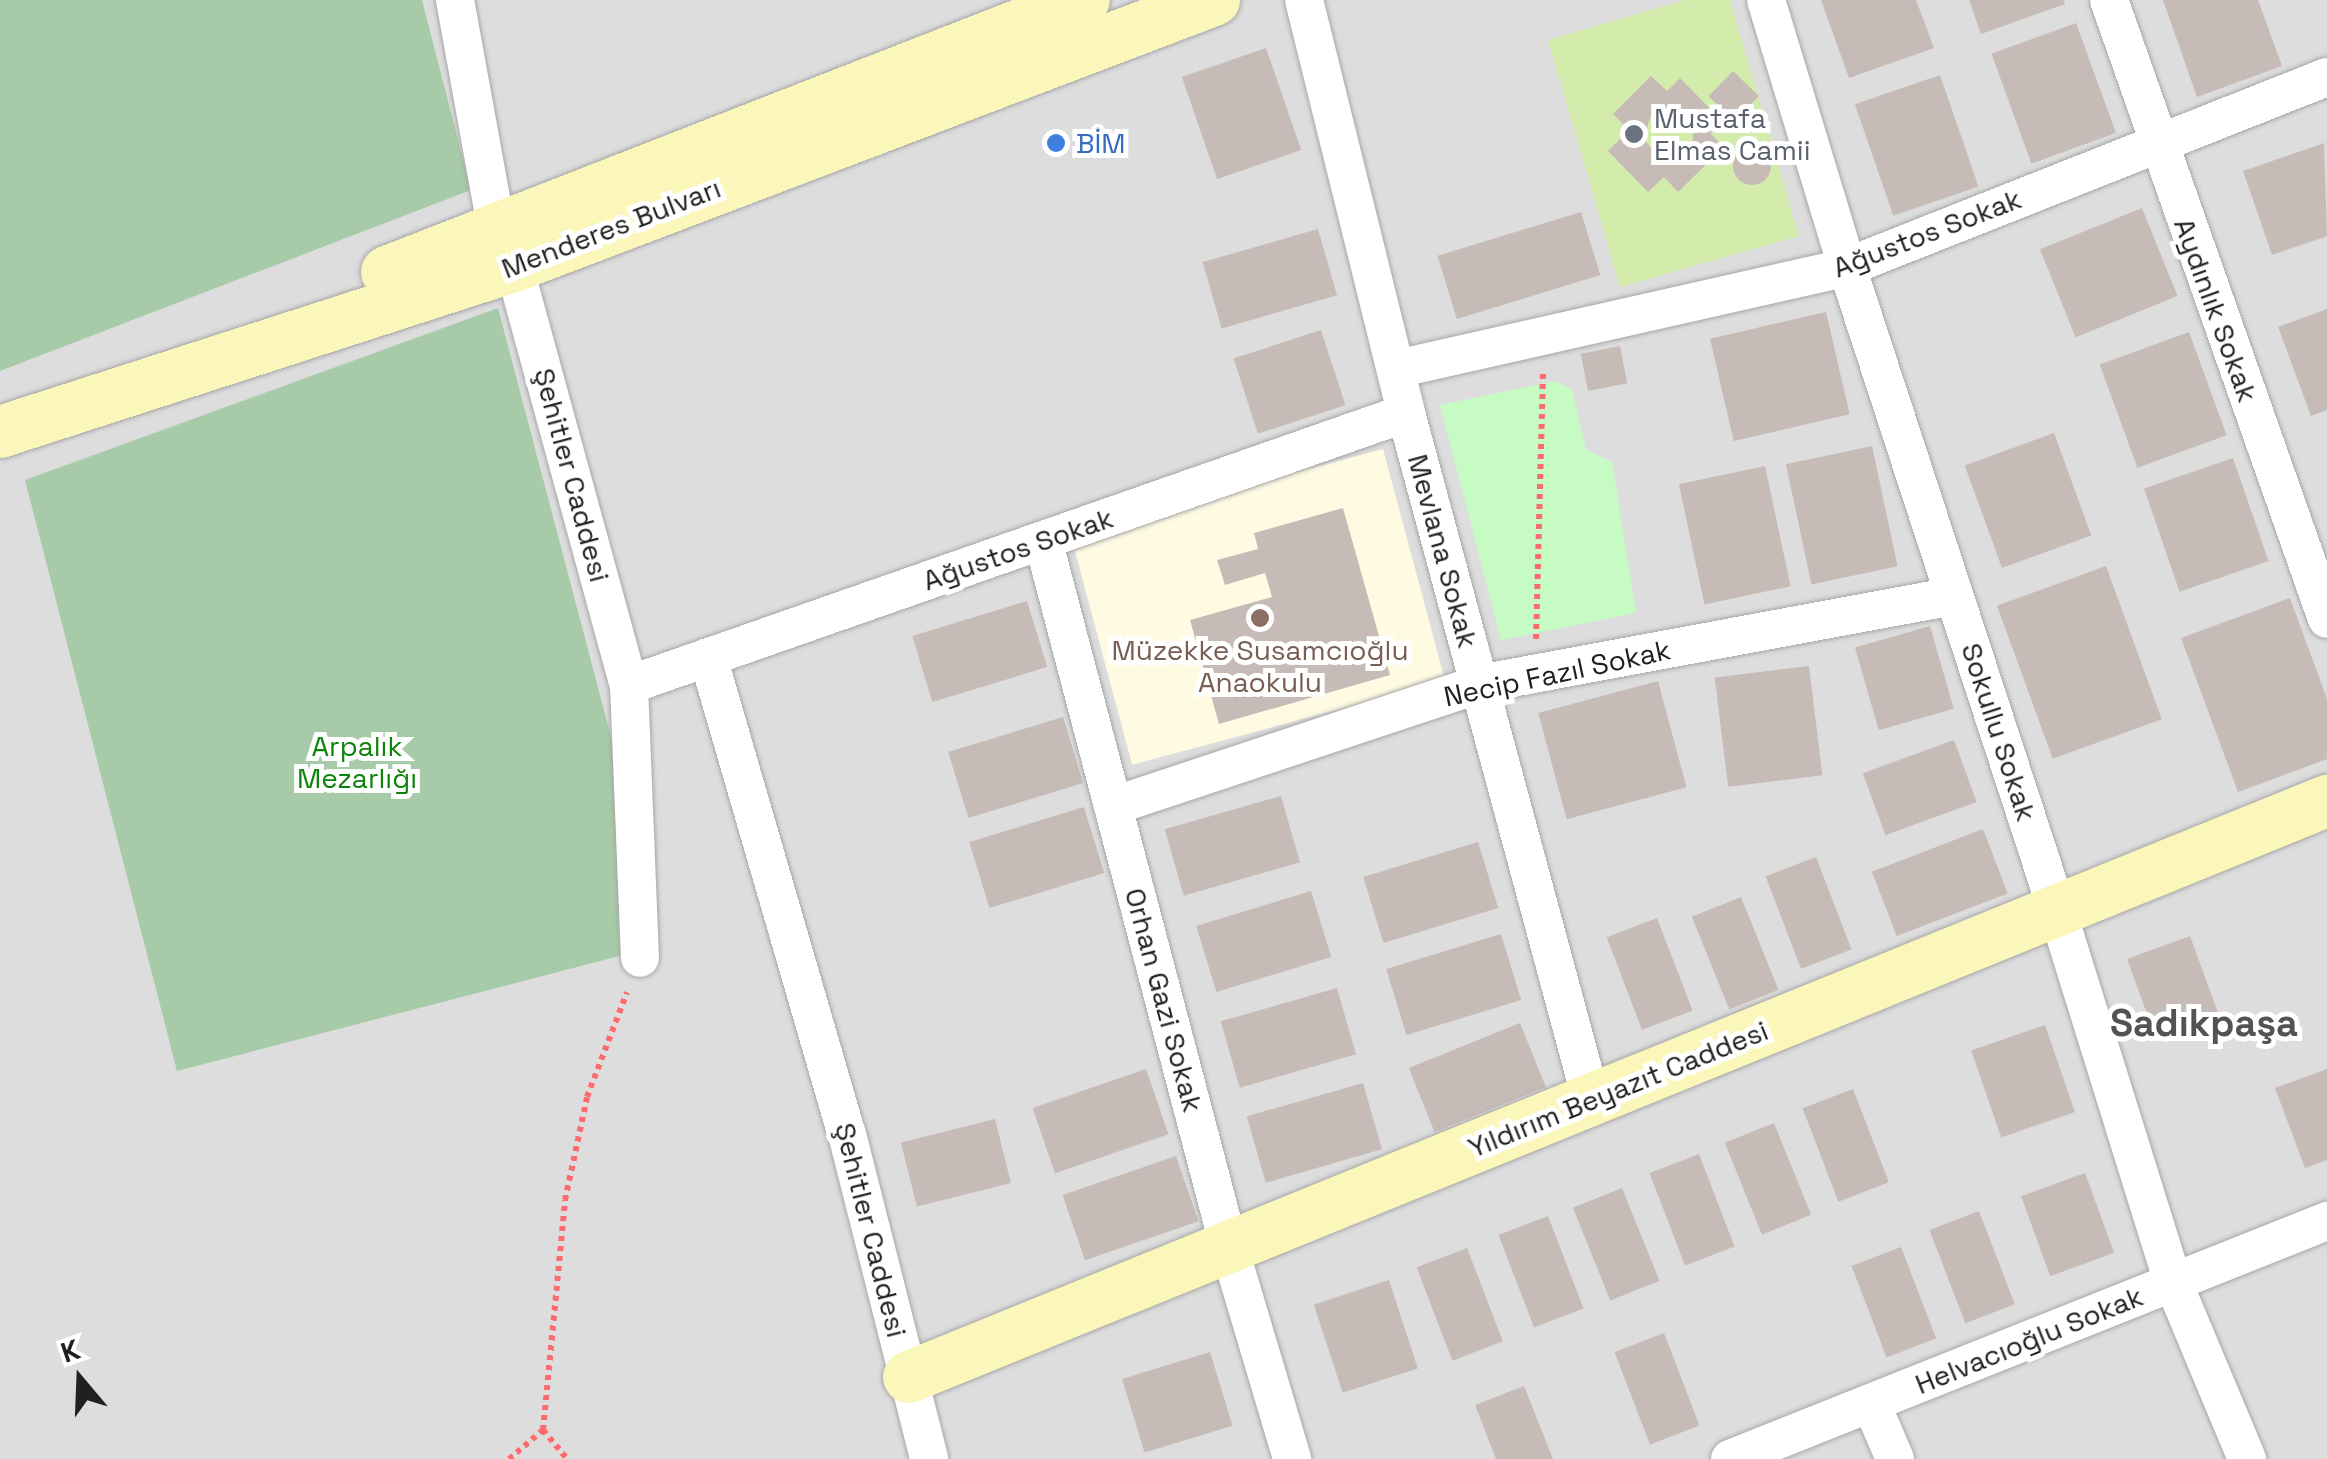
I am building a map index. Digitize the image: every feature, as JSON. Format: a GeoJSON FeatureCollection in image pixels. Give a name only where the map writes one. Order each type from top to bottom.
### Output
{"type":"FeatureCollection","features":[{"type":"Feature","properties":{"kind":"main road","name":"Menderes Bulvarı"},"geometry":{"type":"LineString","coordinates":[[505,248],[1084,0]]}},
{"type":"Feature","properties":{"kind":"main road","name":"Menderes Bulvarı"},"geometry":{"type":"LineString","coordinates":[[0,421],[1214,0]]}},
{"type":"Feature","properties":{"kind":"main road","name":"Yıldırım Beyazıt Caddesi"},"geometry":{"type":"LineString","coordinates":[[909,1376],[2327,801]]}},
{"type":"Feature","properties":{"kind":"street","name":"Şehitler Caddesi"},"geometry":{"type":"LineString","coordinates":[[455,0],[505,248],[629,684],[640,958]]}},
{"type":"Feature","properties":{"kind":"street","name":"Mevlana Sokak"},"geometry":{"type":"LineString","coordinates":[[1304,0],[1406,414],[1591,1099]]}},
{"type":"Feature","properties":{"kind":"street","name":"Sokullu Sokak"},"geometry":{"type":"LineString","coordinates":[[1766,0],[1847,267],[2057,910],[2173,1282],[2247,1459]]}},
{"type":"Feature","properties":{"kind":"street","name":"Aydınlık Sokak"},"geometry":{"type":"LineString","coordinates":[[2109,0],[2156,144],[2327,620]]}},
{"type":"Feature","properties":{"kind":"street","name":"Ağustos Sokak"},"geometry":{"type":"LineString","coordinates":[[1396,369],[1847,267],[2327,76]]}},
{"type":"Feature","properties":{"kind":"street","name":"Ağustos Sokak"},"geometry":{"type":"LineString","coordinates":[[629,684],[1406,414]]}},
{"type":"Feature","properties":{"kind":"street","name":"Orhan Gazi Sokak"},"geometry":{"type":"LineString","coordinates":[[1043,540],[1229,1246],[1292,1459]]}},
{"type":"Feature","properties":{"kind":"street","name":"Necip Fazıl Sokak"},"geometry":{"type":"LineString","coordinates":[[1113,806],[1479,684],[1954,596]]}},
{"type":"Feature","properties":{"kind":"street","name":"Şehitler Caddesi"},"geometry":{"type":"LineString","coordinates":[[708,657],[848,1134],[928,1459]]}},
{"type":"Feature","properties":{"kind":"street","name":"Helvacıoğlu Sokak"},"geometry":{"type":"LineString","coordinates":[[1730,1459],[2327,1221]]}},
{"type":"Feature","properties":{"kind":"street"},"geometry":{"type":"LineString","coordinates":[[1871,1402],[1895,1459]]}},
{"type":"Feature","properties":{"kind":"path"},"geometry":{"type":"LineString","coordinates":[[1535,674],[1544,335]]}},
{"type":"Feature","properties":{"kind":"path"},"geometry":{"type":"LineString","coordinates":[[509,1459],[543,1430],[565,1200],[588,1097],[640,958]]}},
{"type":"Feature","properties":{"kind":"path"},"geometry":{"type":"LineString","coordinates":[[543,1430],[567,1459]]}},
{"type":"Feature","properties":{"kind":"shaded area"},"geometry":{"type":"Polygon","coordinates":[[[0,0],[2327,0],[2327,1459],[0,1459],[0,0]]]}},
{"type":"Feature","properties":{"kind":"shaded area","name":"Müzekke Susamcıoğlu Anaokulu"},"geometry":{"type":"Polygon","coordinates":[[[1383,449],[1445,681],[1132,765],[1070,533],[1383,449]]]}},
{"type":"Feature","properties":{"kind":"green space"},"geometry":{"type":"Polygon","coordinates":[[[0,0],[422,0],[471,190],[0,371],[0,0]]]}},
{"type":"Feature","properties":{"kind":"green space"},"geometry":{"type":"Polygon","coordinates":[[[1685,0],[1730,0],[1799,236],[1620,287],[1548,40],[1685,0]]]}},
{"type":"Feature","properties":{"kind":"green space","name":"Arpalık Mezarlığı"},"geometry":{"type":"Polygon","coordinates":[[[498,308],[645,866],[627,954],[177,1071],[25,480],[498,308]]]}},
{"type":"Feature","properties":{"kind":"green space"},"geometry":{"type":"Polygon","coordinates":[[[1555,381],[1572,390],[1586,450],[1612,462],[1636,613],[1501,640],[1440,405],[1555,381]]]}},
{"type":"Feature","properties":{"kind":"building"},"geometry":{"type":"Polygon","coordinates":[[[1821,0],[1916,0],[1934,48],[1849,78],[1821,0]]]}},
{"type":"Feature","properties":{"kind":"building"},"geometry":{"type":"Polygon","coordinates":[[[1969,0],[2064,0],[2065,4],[1981,34],[1969,0]]]}},
{"type":"Feature","properties":{"kind":"building"},"geometry":{"type":"Polygon","coordinates":[[[2163,0],[2258,0],[2282,66],[2197,97],[2163,0]]]}},
{"type":"Feature","properties":{"kind":"building"},"geometry":{"type":"Polygon","coordinates":[[[2076,23],[2116,133],[2031,164],[1991,54],[2076,23]]]}},
{"type":"Feature","properties":{"kind":"building"},"geometry":{"type":"Polygon","coordinates":[[[1266,48],[1301,150],[1217,179],[1182,77],[1266,48]]]}},
{"type":"Feature","properties":{"kind":"building","name":"Mustafa Elmas Camii"},"geometry":{"type":"Polygon","coordinates":[[[1733,71],[1759,96],[1735,121],[1709,96],[1733,71]]]}},
{"type":"Feature","properties":{"kind":"building"},"geometry":{"type":"Polygon","coordinates":[[[1940,75],[1978,187],[1893,216],[1855,104],[1940,75]]]}},
{"type":"Feature","properties":{"kind":"building","name":"Mustafa Elmas Camii"},"geometry":{"type":"Polygon","coordinates":[[[1651,76],[1667,91],[1680,78],[1722,121],[1710,133],[1724,147],[1678,192],[1664,177],[1648,192],[1608,151],[1629,130],[1613,114],[1651,76]],[[1668,108],[1652,113],[1643,138],[1658,156],[1673,158],[1692,144],[1694,127],[1684,113],[1668,108]]]}},
{"type":"Feature","properties":{"kind":"building"},"geometry":{"type":"Polygon","coordinates":[[[2324,143],[2327,236],[2272,255],[2243,171],[2324,143]]]}},
{"type":"Feature","properties":{"kind":"building","name":"Mustafa Elmas Camii"},"geometry":{"type":"Polygon","coordinates":[[[1752,147],[1766,152],[1771,166],[1766,180],[1752,185],[1738,180],[1733,166],[1738,152],[1752,147]]]}},
{"type":"Feature","properties":{"kind":"building"},"geometry":{"type":"Polygon","coordinates":[[[2142,208],[2178,296],[2076,337],[2040,249],[2142,208]]]}},
{"type":"Feature","properties":{"kind":"building"},"geometry":{"type":"Polygon","coordinates":[[[1581,212],[1600,275],[1457,319],[1438,256],[1581,212]]]}},
{"type":"Feature","properties":{"kind":"building"},"geometry":{"type":"Polygon","coordinates":[[[1318,229],[1337,295],[1222,328],[1203,262],[1318,229]]]}},
{"type":"Feature","properties":{"kind":"building"},"geometry":{"type":"Polygon","coordinates":[[[2327,309],[2327,410],[2311,416],[2278,327],[2327,309]]]}},
{"type":"Feature","properties":{"kind":"building"},"geometry":{"type":"Polygon","coordinates":[[[1826,312],[1850,414],[1734,441],[1710,339],[1826,312]]]}},
{"type":"Feature","properties":{"kind":"building"},"geometry":{"type":"Polygon","coordinates":[[[1321,330],[1345,405],[1258,434],[1234,358],[1321,330]]]}},
{"type":"Feature","properties":{"kind":"building"},"geometry":{"type":"Polygon","coordinates":[[[2189,332],[2227,435],[2137,468],[2100,364],[2189,332]]]}},
{"type":"Feature","properties":{"kind":"building"},"geometry":{"type":"Polygon","coordinates":[[[1620,346],[1627,383],[1588,391],[1581,354],[1620,346]]]}},
{"type":"Feature","properties":{"kind":"building"},"geometry":{"type":"Polygon","coordinates":[[[2054,433],[2091,535],[2002,568],[1965,465],[2054,433]]]}},
{"type":"Feature","properties":{"kind":"building"},"geometry":{"type":"Polygon","coordinates":[[[1872,446],[1898,566],[1811,585],[1786,464],[1872,446]]]}},
{"type":"Feature","properties":{"kind":"building"},"geometry":{"type":"Polygon","coordinates":[[[2233,458],[2268,561],[2180,592],[2144,489],[2233,458]]]}},
{"type":"Feature","properties":{"kind":"building"},"geometry":{"type":"Polygon","coordinates":[[[1765,466],[1791,586],[1704,605],[1679,484],[1765,466]]]}},
{"type":"Feature","properties":{"kind":"building"},"geometry":{"type":"Polygon","coordinates":[[[1343,508],[1390,675],[1219,724],[1190,620],[1272,597],[1265,573],[1225,585],[1217,560],[1258,549],[1254,533],[1343,508]]]}},
{"type":"Feature","properties":{"kind":"building"},"geometry":{"type":"Polygon","coordinates":[[[2106,566],[2162,719],[2053,759],[1997,606],[2106,566]]]}},
{"type":"Feature","properties":{"kind":"building"},"geometry":{"type":"Polygon","coordinates":[[[2290,598],[2327,699],[2327,759],[2238,792],[2181,638],[2290,598]]]}},
{"type":"Feature","properties":{"kind":"building"},"geometry":{"type":"Polygon","coordinates":[[[1027,601],[1047,667],[932,702],[912,636],[1027,601]]]}},
{"type":"Feature","properties":{"kind":"building"},"geometry":{"type":"Polygon","coordinates":[[[1930,626],[1954,709],[1879,730],[1855,647],[1930,626]]]}},
{"type":"Feature","properties":{"kind":"building"},"geometry":{"type":"Polygon","coordinates":[[[1809,666],[1822,775],[1728,787],[1715,678],[1809,666]]]}},
{"type":"Feature","properties":{"kind":"building"},"geometry":{"type":"Polygon","coordinates":[[[1658,681],[1686,787],[1567,819],[1538,713],[1658,681]]]}},
{"type":"Feature","properties":{"kind":"building"},"geometry":{"type":"Polygon","coordinates":[[[1063,717],[1083,783],[968,818],[948,752],[1063,717]]]}},
{"type":"Feature","properties":{"kind":"building"},"geometry":{"type":"Polygon","coordinates":[[[1954,740],[1977,802],[1885,835],[1863,773],[1954,740]]]}},
{"type":"Feature","properties":{"kind":"building"},"geometry":{"type":"Polygon","coordinates":[[[1281,796],[1300,862],[1184,896],[1165,829],[1281,796]]]}},
{"type":"Feature","properties":{"kind":"building"},"geometry":{"type":"Polygon","coordinates":[[[1084,807],[1104,873],[989,908],[969,842],[1084,807]]]}},
{"type":"Feature","properties":{"kind":"building"},"geometry":{"type":"Polygon","coordinates":[[[1983,829],[2008,893],[1897,936],[1872,872],[1983,829]]]}},
{"type":"Feature","properties":{"kind":"building"},"geometry":{"type":"Polygon","coordinates":[[[1478,842],[1498,908],[1383,943],[1363,877],[1478,842]]]}},
{"type":"Feature","properties":{"kind":"building"},"geometry":{"type":"Polygon","coordinates":[[[1816,857],[1851,949],[1801,969],[1766,876],[1816,857]]]}},
{"type":"Feature","properties":{"kind":"building"},"geometry":{"type":"Polygon","coordinates":[[[1311,891],[1331,957],[1216,992],[1196,926],[1311,891]]]}},
{"type":"Feature","properties":{"kind":"building"},"geometry":{"type":"Polygon","coordinates":[[[1741,897],[1778,990],[1729,1010],[1692,917],[1741,897]]]}},
{"type":"Feature","properties":{"kind":"building"},"geometry":{"type":"Polygon","coordinates":[[[1657,918],[1692,1010],[1642,1030],[1607,937],[1657,918]]]}},
{"type":"Feature","properties":{"kind":"building"},"geometry":{"type":"Polygon","coordinates":[[[1501,934],[1521,1000],[1406,1035],[1386,969],[1501,934]]]}},
{"type":"Feature","properties":{"kind":"building"},"geometry":{"type":"Polygon","coordinates":[[[2190,936],[2219,1016],[2156,1039],[2127,959],[2190,936]]]}},
{"type":"Feature","properties":{"kind":"building"},"geometry":{"type":"Polygon","coordinates":[[[1337,988],[1356,1054],[1240,1088],[1221,1021],[1337,988]]]}},
{"type":"Feature","properties":{"kind":"building"},"geometry":{"type":"Polygon","coordinates":[[[1520,1023],[1546,1087],[1435,1132],[1409,1068],[1520,1023]]]}},
{"type":"Feature","properties":{"kind":"building"},"geometry":{"type":"Polygon","coordinates":[[[2045,1025],[2075,1112],[2001,1137],[1971,1050],[2045,1025]]]}},
{"type":"Feature","properties":{"kind":"building"},"geometry":{"type":"Polygon","coordinates":[[[1146,1069],[1168,1134],[1055,1173],[1033,1108],[1146,1069]]]}},
{"type":"Feature","properties":{"kind":"building"},"geometry":{"type":"Polygon","coordinates":[[[2327,1069],[2327,1160],[2305,1168],[2275,1088],[2327,1069]]]}},
{"type":"Feature","properties":{"kind":"building"},"geometry":{"type":"Polygon","coordinates":[[[1363,1083],[1382,1149],[1266,1183],[1247,1116],[1363,1083]]]}},
{"type":"Feature","properties":{"kind":"building"},"geometry":{"type":"Polygon","coordinates":[[[1853,1089],[1889,1182],[1838,1202],[1803,1108],[1853,1089]]]}},
{"type":"Feature","properties":{"kind":"building"},"geometry":{"type":"Polygon","coordinates":[[[995,1119],[1011,1183],[917,1207],[901,1142],[995,1119]]]}},
{"type":"Feature","properties":{"kind":"building"},"geometry":{"type":"Polygon","coordinates":[[[1774,1123],[1811,1215],[1762,1235],[1725,1143],[1774,1123]]]}},
{"type":"Feature","properties":{"kind":"building"},"geometry":{"type":"Polygon","coordinates":[[[1699,1154],[1734,1246],[1685,1265],[1650,1173],[1699,1154]]]}},
{"type":"Feature","properties":{"kind":"building"},"geometry":{"type":"Polygon","coordinates":[[[1176,1156],[1198,1221],[1085,1260],[1063,1195],[1176,1156]]]}},
{"type":"Feature","properties":{"kind":"building"},"geometry":{"type":"Polygon","coordinates":[[[2085,1173],[2114,1253],[2050,1276],[2021,1196],[2085,1173]]]}},
{"type":"Feature","properties":{"kind":"building"},"geometry":{"type":"Polygon","coordinates":[[[1622,1188],[1659,1281],[1610,1301],[1573,1208],[1622,1188]]]}},
{"type":"Feature","properties":{"kind":"building"},"geometry":{"type":"Polygon","coordinates":[[[1979,1211],[2015,1304],[1965,1323],[1930,1230],[1979,1211]]]}},
{"type":"Feature","properties":{"kind":"building"},"geometry":{"type":"Polygon","coordinates":[[[1548,1216],[1583,1308],[1534,1327],[1499,1235],[1548,1216]]]}},
{"type":"Feature","properties":{"kind":"building"},"geometry":{"type":"Polygon","coordinates":[[[1901,1247],[1936,1338],[1887,1357],[1852,1266],[1901,1247]]]}},
{"type":"Feature","properties":{"kind":"building"},"geometry":{"type":"Polygon","coordinates":[[[1467,1248],[1503,1341],[1452,1361],[1417,1267],[1467,1248]]]}},
{"type":"Feature","properties":{"kind":"building"},"geometry":{"type":"Polygon","coordinates":[[[1389,1280],[1418,1368],[1343,1393],[1314,1304],[1389,1280]]]}},
{"type":"Feature","properties":{"kind":"building"},"geometry":{"type":"Polygon","coordinates":[[[1664,1333],[1699,1425],[1650,1444],[1615,1352],[1664,1333]]]}},
{"type":"Feature","properties":{"kind":"building"},"geometry":{"type":"Polygon","coordinates":[[[1210,1352],[1233,1426],[1145,1453],[1122,1379],[1210,1352]]]}},
{"type":"Feature","properties":{"kind":"building"},"geometry":{"type":"Polygon","coordinates":[[[1524,1386],[1553,1459],[1496,1459],[1475,1405],[1524,1386]]]}},
{"type":"Feature","properties":{"kind":"place","name":"Mustafa Elmas Camii"},"geometry":{"type":"Point","coordinates":[1634,134]}},
{"type":"Feature","properties":{"kind":"place","name":"BİM"},"geometry":{"type":"Point","coordinates":[1056,143]}},
{"type":"Feature","properties":{"kind":"place","name":"Müzekke Susamcıoğlu Anaokulu"},"geometry":{"type":"Point","coordinates":[1260,618]}},
{"type":"Feature","properties":{"kind":"district","name":"Sadıkpaşa"},"geometry":{"type":"Point","coordinates":[2204,1024]}}]}
